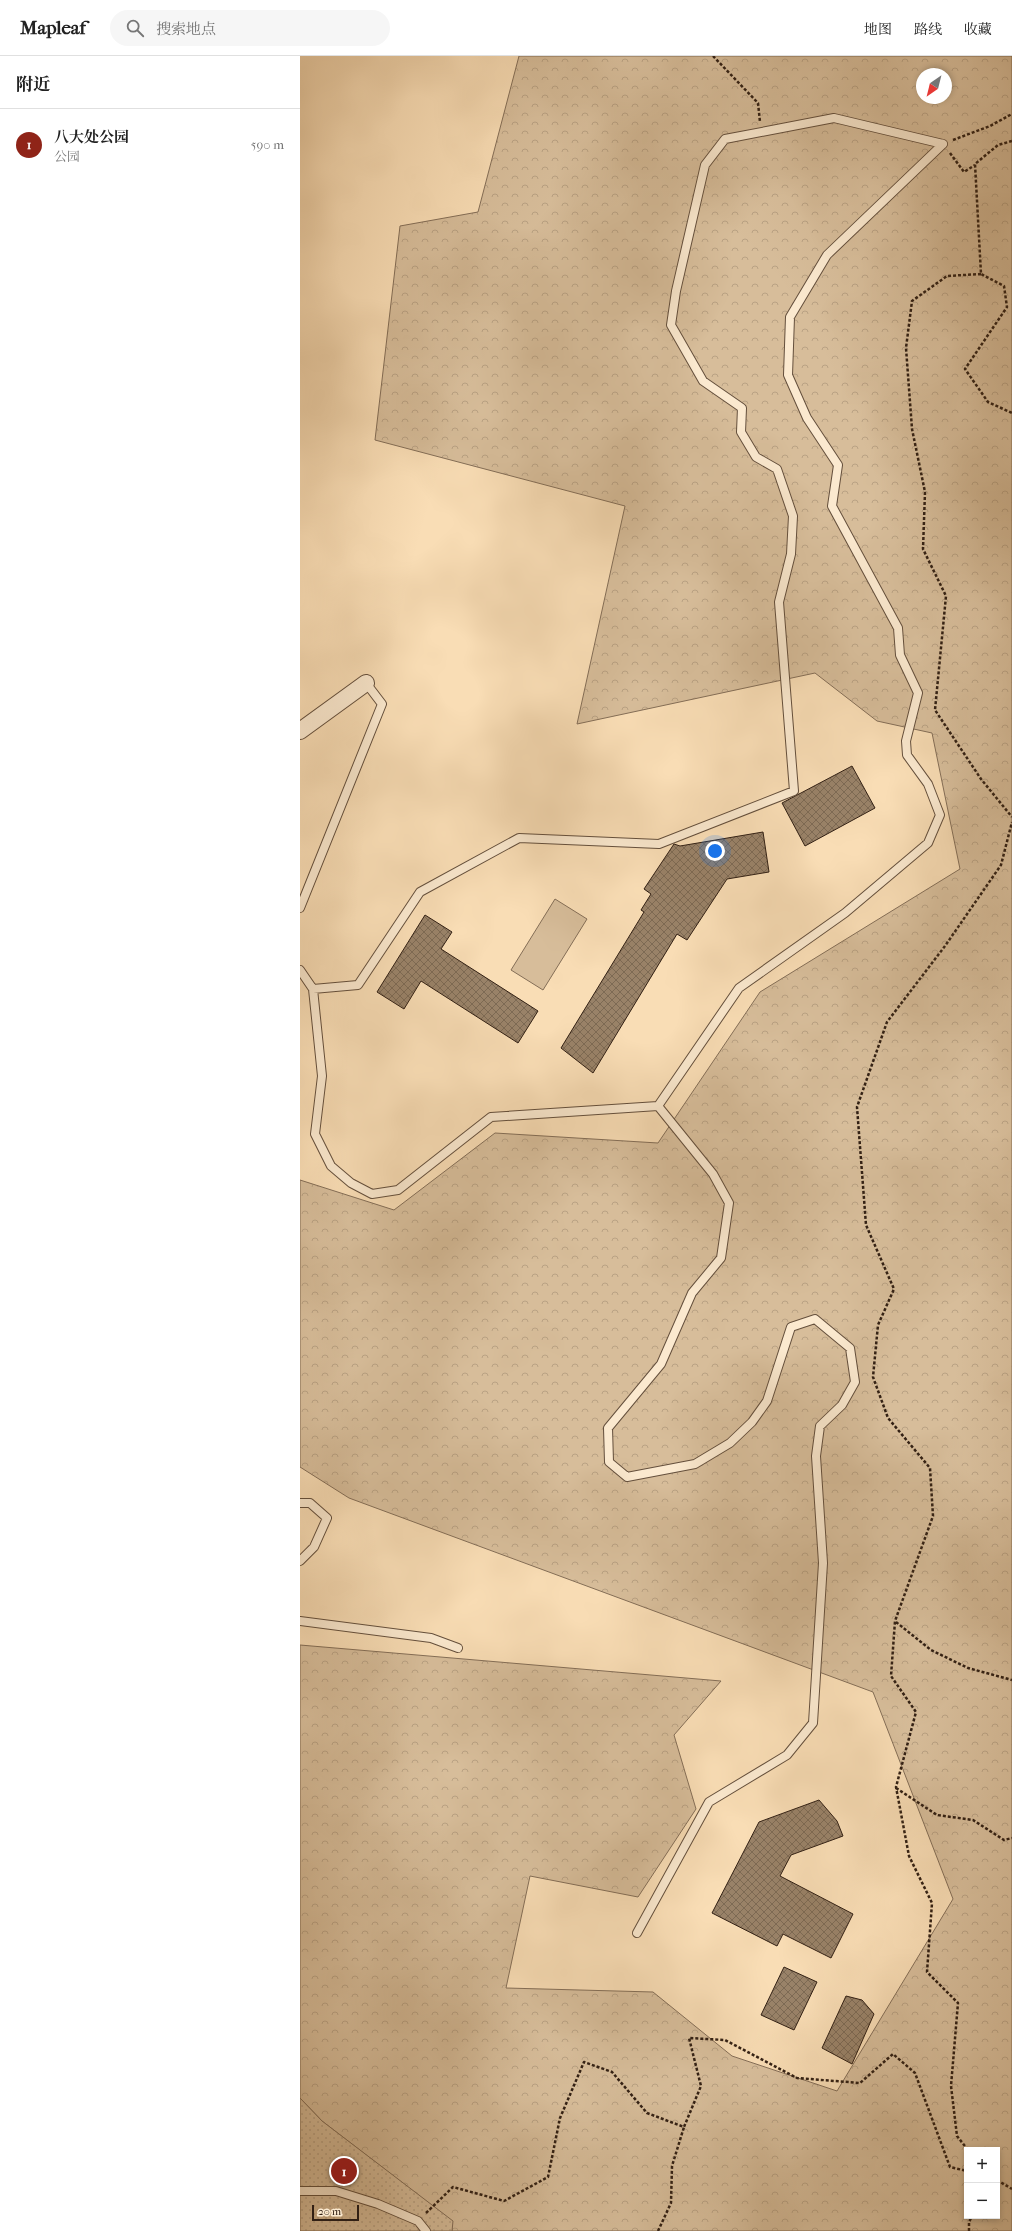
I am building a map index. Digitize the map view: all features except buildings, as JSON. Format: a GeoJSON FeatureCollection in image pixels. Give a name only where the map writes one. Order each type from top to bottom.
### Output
{"type":"FeatureCollection","features":[{"type":"Feature","properties":{"kind":"street"},"geometry":{"type":"LineString","coordinates":[[300,731],[366,683]]}},
{"type":"Feature","properties":{"kind":"lane"},"geometry":{"type":"LineString","coordinates":[[313,989],[358,985],[420,892],[519,838],[659,844],[794,791],[779,602],[791,554],[793,516],[777,470],[756,457],[741,432],[742,408],[703,381],[671,325],[676,292],[705,165],[725,139],[834,118],[943,144]]}},
{"type":"Feature","properties":{"kind":"lane"},"geometry":{"type":"LineString","coordinates":[[658,1106],[739,988],[845,912],[928,843],[940,815],[928,784],[907,755],[906,741],[918,693],[900,655],[898,628],[832,506],[838,465],[807,418],[788,375],[790,317],[827,255],[943,144]]}},
{"type":"Feature","properties":{"kind":"lane"},"geometry":{"type":"LineString","coordinates":[[300,908],[382,704],[366,683]]}},
{"type":"Feature","properties":{"kind":"lane"},"geometry":{"type":"LineString","coordinates":[[300,970],[313,989],[322,1076],[315,1134],[331,1166],[351,1183],[372,1194],[398,1190],[491,1117],[658,1106]]}},
{"type":"Feature","properties":{"kind":"lane"},"geometry":{"type":"LineString","coordinates":[[638,1933],[709,1802],[787,1755],[813,1723],[823,1563],[817,1448],[820,1426],[842,1405],[855,1382],[850,1348],[815,1319],[791,1327],[767,1401],[752,1422],[730,1443],[695,1464],[628,1477],[609,1462],[608,1428],[661,1364],[692,1293],[721,1258],[729,1203],[713,1174],[658,1106]]}},
{"type":"Feature","properties":{"kind":"lane"},"geometry":{"type":"LineString","coordinates":[[300,1503],[310,1503],[327,1518],[314,1547],[300,1562]]}},
{"type":"Feature","properties":{"kind":"lane"},"geometry":{"type":"LineString","coordinates":[[300,1621],[431,1638],[458,1648]]}},
{"type":"Feature","properties":{"kind":"lane"},"geometry":{"type":"LineString","coordinates":[[300,2191],[336,2191],[378,2204],[418,2221],[426,2231]]}},
{"type":"Feature","properties":{"kind":"path"},"geometry":{"type":"LineString","coordinates":[[714,56],[758,103],[762,132]]}},
{"type":"Feature","properties":{"kind":"path"},"geometry":{"type":"LineString","coordinates":[[1012,114],[990,126],[943,144],[964,172],[998,145],[1012,141]]}},
{"type":"Feature","properties":{"kind":"path"},"geometry":{"type":"LineString","coordinates":[[975,164],[981,274]]}},
{"type":"Feature","properties":{"kind":"path"},"geometry":{"type":"LineString","coordinates":[[1012,414],[988,402],[965,369],[1007,307],[1004,286],[981,274],[947,276],[912,301],[906,348],[912,429],[925,492],[924,549],[946,596],[935,710],[981,779],[1012,817]]}},
{"type":"Feature","properties":{"kind":"path"},"geometry":{"type":"LineString","coordinates":[[965,2147],[956,2136],[951,2086],[958,2003],[927,1972],[932,1903],[909,1856],[896,1788],[916,1712],[891,1676],[895,1621],[932,1516],[930,1468],[888,1418],[873,1377],[878,1325],[894,1289],[866,1225],[856,1107],[887,1022],[945,946],[1001,865],[1012,822]]}},
{"type":"Feature","properties":{"kind":"path"},"geometry":{"type":"LineString","coordinates":[[895,1621],[931,1650],[968,1668],[1012,1680]]}},
{"type":"Feature","properties":{"kind":"path"},"geometry":{"type":"LineString","coordinates":[[896,1788],[936,1815],[974,1820],[1004,1840],[1012,1838]]}},
{"type":"Feature","properties":{"kind":"path"},"geometry":{"type":"LineString","coordinates":[[658,2231],[671,2204],[672,2166],[684,2127],[701,2086],[689,2038],[725,2040],[797,2078],[860,2083],[893,2054],[915,2073],[950,2167],[964,2170]]}},
{"type":"Feature","properties":{"kind":"path"},"geometry":{"type":"LineString","coordinates":[[418,2221],[453,2187],[504,2201],[548,2177],[560,2118],[584,2062],[612,2072],[647,2113],[684,2127]]}},
{"type":"Feature","properties":{"kind":"path"},"geometry":{"type":"LineString","coordinates":[[1000,2182],[1012,2189]]}},
{"type":"Feature","properties":{"kind":"path"},"geometry":{"type":"LineString","coordinates":[[969,2231],[971,2219]]}},
{"type":"Feature","properties":{"kind":"green space"},"geometry":{"type":"Polygon","coordinates":[[[519,56],[1012,56],[1012,2231],[452,2231],[452,2221],[322,2121],[300,2098],[300,1645],[721,1681],[674,1735],[696,1809],[638,1897],[530,1876],[506,1988],[653,1992],[732,2056],[837,2091],[953,1899],[873,1692],[349,1498],[300,1467],[300,1180],[394,1210],[495,1133],[658,1143],[760,992],[960,869],[932,733],[877,721],[815,673],[577,724],[625,506],[375,440],[400,226],[478,212],[519,56]]]}},
{"type":"Feature","properties":{"kind":"green space"},"geometry":{"type":"Polygon","coordinates":[[[555,899],[587,919],[543,990],[511,970],[555,899]]]}},
{"type":"Feature","properties":{"kind":"green space"},"geometry":{"type":"Polygon","coordinates":[[[300,2098],[322,2121],[453,2221],[452,2231],[300,2231],[300,2098]]]}},
{"type":"Feature","properties":{"kind":"place","name":"八大处公园"},"geometry":{"type":"Point","coordinates":[344,2171]}}]}
